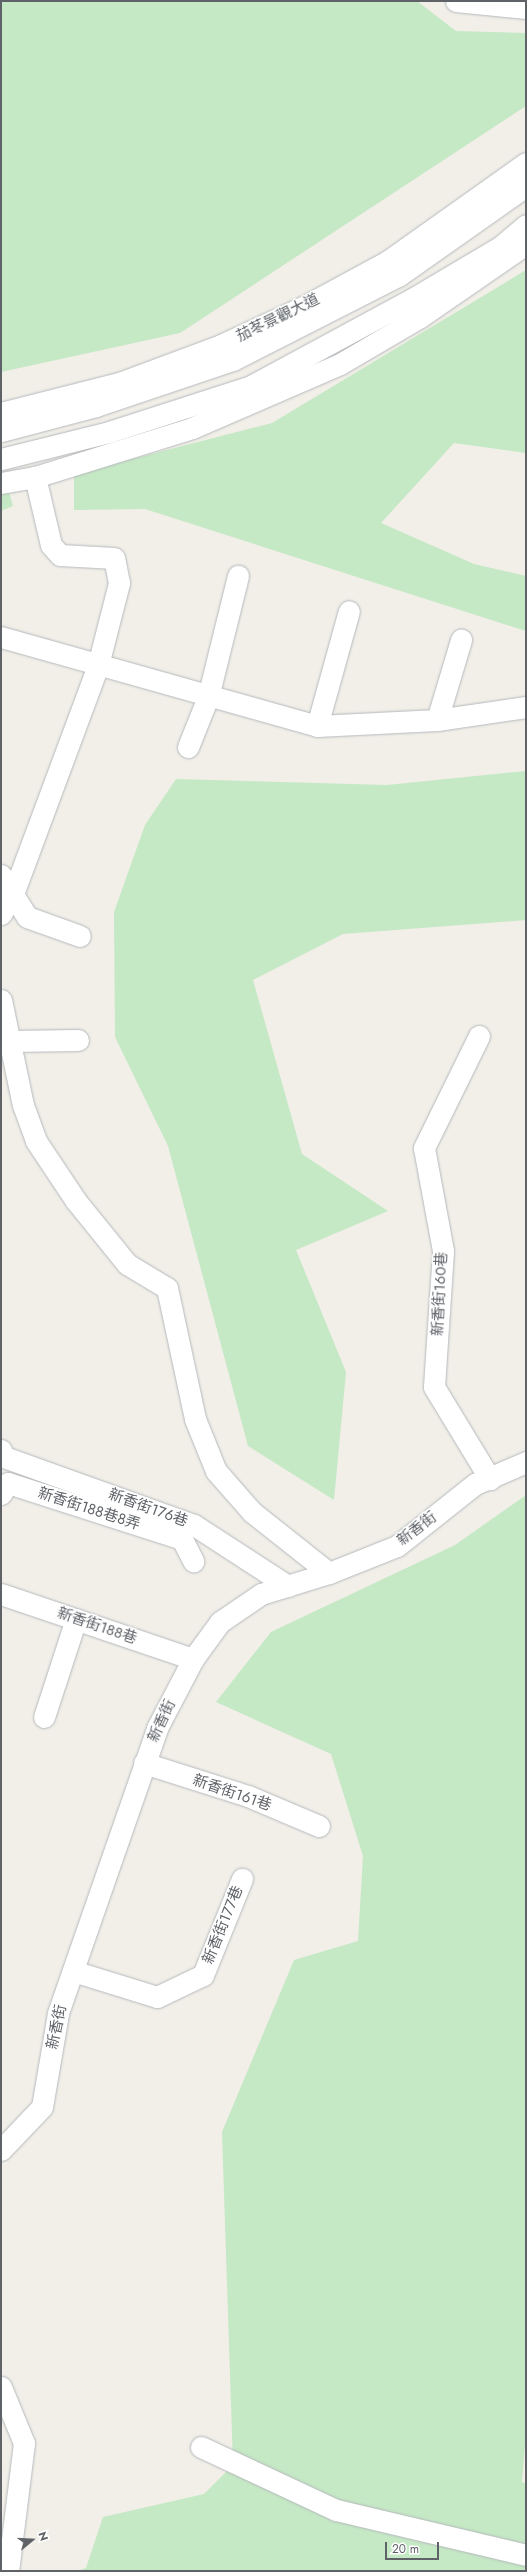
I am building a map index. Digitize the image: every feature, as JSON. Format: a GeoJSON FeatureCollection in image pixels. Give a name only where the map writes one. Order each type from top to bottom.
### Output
{"type":"FeatureCollection","features":[{"type":"Feature","properties":{"kind":"street"},"geometry":{"type":"LineString","coordinates":[[456,2],[526,8]]}},
{"type":"Feature","properties":{"kind":"street","name":"茄苳景觀大道"},"geometry":{"type":"LineString","coordinates":[[1,413],[118,383],[221,345],[305,306],[388,261],[526,163]]}},
{"type":"Feature","properties":{"kind":"street","name":"茄苳景觀大道"},"geometry":{"type":"LineString","coordinates":[[1,431],[96,406],[233,360],[398,276],[526,186]]}},
{"type":"Feature","properties":{"kind":"street"},"geometry":{"type":"LineString","coordinates":[[500,247],[526,225]]}},
{"type":"Feature","properties":{"kind":"street"},"geometry":{"type":"LineString","coordinates":[[1,459],[109,432],[251,386],[412,299],[526,233]]}},
{"type":"Feature","properties":{"kind":"street"},"geometry":{"type":"LineString","coordinates":[[1,483],[35,477],[192,428],[340,364],[420,317],[526,244]]}},
{"type":"Feature","properties":{"kind":"street"},"geometry":{"type":"LineString","coordinates":[[1,914],[14,894],[98,665],[119,583],[114,558],[60,555],[51,545],[35,477]]}},
{"type":"Feature","properties":{"kind":"street"},"geometry":{"type":"LineString","coordinates":[[188,747],[208,697],[238,576]]}},
{"type":"Feature","properties":{"kind":"street"},"geometry":{"type":"LineString","coordinates":[[317,726],[349,611]]}},
{"type":"Feature","properties":{"kind":"street"},"geometry":{"type":"LineString","coordinates":[[1,637],[208,697],[317,726],[437,720],[526,707]]}},
{"type":"Feature","properties":{"kind":"street"},"geometry":{"type":"LineString","coordinates":[[437,720],[461,640]]}},
{"type":"Feature","properties":{"kind":"street"},"geometry":{"type":"LineString","coordinates":[[1,875],[27,917],[80,936]]}},
{"type":"Feature","properties":{"kind":"street"},"geometry":{"type":"LineString","coordinates":[[1,1000],[23,1105],[36,1142],[76,1201],[127,1264],[167,1288],[195,1419],[216,1471],[252,1512],[329,1573]]}},
{"type":"Feature","properties":{"kind":"street","name":"新香街160巷"},"geometry":{"type":"LineString","coordinates":[[479,1036],[424,1148],[443,1251],[434,1387],[490,1479]]}},
{"type":"Feature","properties":{"kind":"street"},"geometry":{"type":"LineString","coordinates":[[10,1040],[78,1040]]}},
{"type":"Feature","properties":{"kind":"street","name":"新香街176巷"},"geometry":{"type":"LineString","coordinates":[[1,1450],[4,1457],[194,1525],[288,1586]]}},
{"type":"Feature","properties":{"kind":"street","name":"新香街"},"geometry":{"type":"LineString","coordinates":[[1,2150],[42,2107],[58,2013],[144,1763],[157,1728],[193,1659],[220,1622],[261,1594],[329,1573],[397,1546],[475,1484],[490,1479],[526,1462]]}},
{"type":"Feature","properties":{"kind":"street","name":"新香街188巷8弄"},"geometry":{"type":"LineString","coordinates":[[1,1494],[8,1483],[182,1540],[193,1561]]}},
{"type":"Feature","properties":{"kind":"street","name":"新香街188巷"},"geometry":{"type":"LineString","coordinates":[[1,1594],[193,1659]]}},
{"type":"Feature","properties":{"kind":"street"},"geometry":{"type":"LineString","coordinates":[[44,1717],[76,1620]]}},
{"type":"Feature","properties":{"kind":"street","name":"新香街161巷"},"geometry":{"type":"LineString","coordinates":[[144,1763],[248,1796],[319,1826]]}},
{"type":"Feature","properties":{"kind":"street","name":"新香街177巷"},"geometry":{"type":"LineString","coordinates":[[73,1971],[157,1997],[203,1975],[242,1879]]}},
{"type":"Feature","properties":{"kind":"street"},"geometry":{"type":"LineString","coordinates":[[1,2387],[24,2443],[8,2571]]}},
{"type":"Feature","properties":{"kind":"street"},"geometry":{"type":"LineString","coordinates":[[201,2447],[336,2510],[526,2555]]}},
{"type":"Feature","properties":{"kind":"green space"},"geometry":{"type":"Polygon","coordinates":[[[1,1],[417,1],[456,31],[526,33],[526,106],[180,333],[1,372],[1,1]]]}},
{"type":"Feature","properties":{"kind":"green space"},"geometry":{"type":"Polygon","coordinates":[[[526,270],[526,453],[454,443],[381,523],[474,564],[526,576],[526,631],[145,509],[74,510],[74,474],[272,423],[526,270]]]}},
{"type":"Feature","properties":{"kind":"green space"},"geometry":{"type":"Polygon","coordinates":[[[9,492],[13,506],[1,511],[1,493],[9,492]]]}},
{"type":"Feature","properties":{"kind":"green space"},"geometry":{"type":"Polygon","coordinates":[[[526,771],[526,920],[343,934],[253,980],[302,1154],[388,1211],[296,1250],[346,1372],[334,1500],[248,1446],[168,1146],[115,1037],[114,912],[145,825],[176,779],[387,785],[526,771]]]}},
{"type":"Feature","properties":{"kind":"green space"},"geometry":{"type":"Polygon","coordinates":[[[526,1495],[526,2433],[522,2482],[526,2484],[526,2571],[77,2571],[86,2568],[103,2517],[204,2494],[233,2465],[222,2132],[294,1960],[358,1941],[363,1856],[331,1754],[216,1702],[271,1632],[455,1545],[526,1495]]]}}]}
